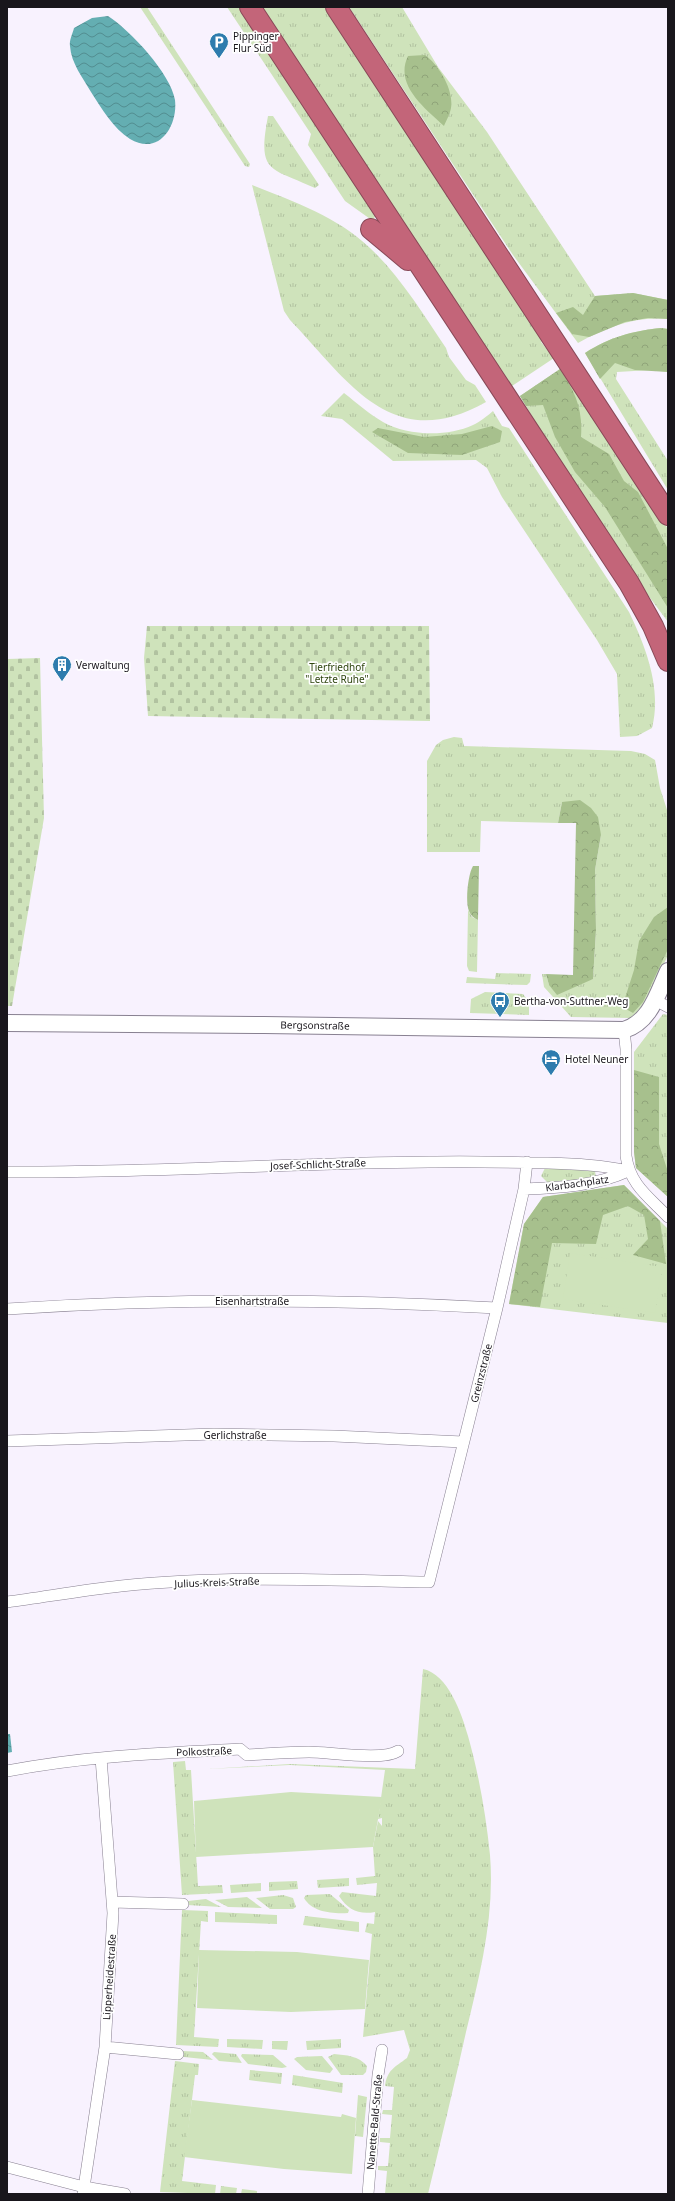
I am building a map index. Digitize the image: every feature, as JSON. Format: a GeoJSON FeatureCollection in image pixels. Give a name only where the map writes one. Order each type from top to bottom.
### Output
{"type":"FeatureCollection","features":[{"type":"Feature","properties":{"kind":"highway"},"geometry":{"type":"LineString","coordinates":[[250,7],[628,584],[654,626],[668,661]]}},
{"type":"Feature","properties":{"kind":"highway"},"geometry":{"type":"LineString","coordinates":[[336,7],[550,332],[581,383],[668,515]]}},
{"type":"Feature","properties":{"kind":"highway"},"geometry":{"type":"LineString","coordinates":[[371,229],[425,274]]}},
{"type":"Feature","properties":{"kind":"street"},"geometry":{"type":"LineString","coordinates":[[668,972],[661,1004],[641,1022],[624,1030],[626,1049],[626,1156],[628,1171],[635,1183],[668,1217]]}},
{"type":"Feature","properties":{"kind":"street","name":"Bergsonstraße"},"geometry":{"type":"LineString","coordinates":[[7,1023],[264,1024],[624,1030]]}},
{"type":"Feature","properties":{"kind":"street","name":"Josef-Schlicht-Straße"},"geometry":{"type":"LineString","coordinates":[[7,1172],[89,1173],[372,1162],[527,1162],[612,1167],[628,1171]]}},
{"type":"Feature","properties":{"kind":"street","name":"Greinzstraße"},"geometry":{"type":"LineString","coordinates":[[429,1582],[497,1308],[524,1189],[527,1162]]}},
{"type":"Feature","properties":{"kind":"street","name":"Klarbachplatz"},"geometry":{"type":"LineString","coordinates":[[524,1189],[554,1188],[598,1181],[613,1178],[628,1171]]}},
{"type":"Feature","properties":{"kind":"street","name":"Eisenhartstraße"},"geometry":{"type":"LineString","coordinates":[[7,1309],[220,1300],[340,1301],[497,1308]]}},
{"type":"Feature","properties":{"kind":"street","name":"Gerlichstraße"},"geometry":{"type":"LineString","coordinates":[[7,1441],[214,1434],[334,1436],[463,1442]]}},
{"type":"Feature","properties":{"kind":"street","name":"Julius-Kreis-Straße"},"geometry":{"type":"LineString","coordinates":[[7,1602],[122,1586],[205,1581],[324,1580],[429,1582]]}},
{"type":"Feature","properties":{"kind":"street","name":"Polkostraße"},"geometry":{"type":"LineString","coordinates":[[7,1771],[101,1758],[168,1752],[240,1749],[247,1755],[309,1752],[380,1756],[393,1754],[398,1751]]}},
{"type":"Feature","properties":{"kind":"street","name":"Lipperheidestraße"},"geometry":{"type":"LineString","coordinates":[[84,2190],[105,2047],[113,1913],[101,1758]]}},
{"type":"Feature","properties":{"kind":"street"},"geometry":{"type":"LineString","coordinates":[[112,1902],[183,1904]]}},
{"type":"Feature","properties":{"kind":"street"},"geometry":{"type":"LineString","coordinates":[[105,2047],[178,2054]]}},
{"type":"Feature","properties":{"kind":"street","name":"Nanette-Bald-Straße"},"geometry":{"type":"LineString","coordinates":[[368,2194],[378,2075],[382,2050]]}},
{"type":"Feature","properties":{"kind":"street"},"geometry":{"type":"LineString","coordinates":[[7,2167],[84,2190],[125,2194]]}},
{"type":"Feature","properties":{"kind":"green space"},"geometry":{"type":"Polygon","coordinates":[[[140,7],[147,7],[250,164],[249,167],[245,166],[140,7]]]}},
{"type":"Feature","properties":{"kind":"green space"},"geometry":{"type":"Polygon","coordinates":[[[227,7],[239,7],[375,216],[373,221],[345,201],[308,145],[311,134],[227,7]]]}},
{"type":"Feature","properties":{"kind":"green space"},"geometry":{"type":"Polygon","coordinates":[[[260,7],[325,7],[544,340],[541,342],[554,358],[512,386],[501,369],[497,370],[260,7]]]}},
{"type":"Feature","properties":{"kind":"green space"},"geometry":{"type":"Polygon","coordinates":[[[349,7],[402,7],[438,67],[487,132],[595,296],[633,293],[668,300],[668,319],[644,319],[633,321],[600,332],[578,343],[513,255],[349,7]]]}},
{"type":"Feature","properties":{"kind":"green space"},"geometry":{"type":"Polygon","coordinates":[[[425,55],[440,71],[448,86],[451,108],[444,126],[421,104],[408,86],[405,77],[405,67],[408,56],[425,55]]]}},
{"type":"Feature","properties":{"kind":"green space"},"geometry":{"type":"Polygon","coordinates":[[[268,116],[273,116],[319,185],[315,188],[287,176],[270,166],[266,159],[264,149],[268,116]]]}},
{"type":"Feature","properties":{"kind":"green space"},"geometry":{"type":"Polygon","coordinates":[[[252,185],[314,211],[344,227],[370,248],[401,283],[446,348],[449,357],[466,380],[475,385],[486,402],[453,416],[424,420],[398,416],[375,404],[353,387],[290,320],[284,311],[252,185]]]}},
{"type":"Feature","properties":{"kind":"green space"},"geometry":{"type":"Polygon","coordinates":[[[633,293],[668,300],[668,319],[648,318],[625,322],[589,337],[572,334],[556,313],[573,307],[583,315],[595,296],[633,293]]]}},
{"type":"Feature","properties":{"kind":"green space"},"geometry":{"type":"Polygon","coordinates":[[[661,328],[668,329],[668,372],[651,370],[617,372],[616,379],[668,461],[668,490],[585,353],[612,339],[640,331],[661,328]]]}},
{"type":"Feature","properties":{"kind":"green space"},"geometry":{"type":"Polygon","coordinates":[[[661,328],[668,329],[668,372],[635,370],[615,363],[600,379],[585,353],[612,339],[640,331],[661,328]]]}},
{"type":"Feature","properties":{"kind":"green space"},"geometry":{"type":"Polygon","coordinates":[[[560,369],[621,456],[668,529],[668,622],[627,567],[529,418],[532,416],[520,396],[560,369]]]}},
{"type":"Feature","properties":{"kind":"green space"},"geometry":{"type":"Polygon","coordinates":[[[560,369],[570,385],[577,401],[581,418],[581,437],[609,454],[624,481],[638,492],[668,549],[668,608],[605,507],[575,472],[555,437],[543,405],[526,406],[520,396],[560,369]]]}},
{"type":"Feature","properties":{"kind":"green space"},"geometry":{"type":"Polygon","coordinates":[[[344,393],[378,419],[393,427],[404,430],[428,433],[451,432],[476,424],[493,411],[502,426],[509,428],[629,612],[641,639],[651,668],[654,683],[655,713],[652,728],[637,736],[620,737],[617,674],[597,640],[502,497],[487,468],[476,460],[393,461],[342,419],[321,416],[344,393]]]}},
{"type":"Feature","properties":{"kind":"green space"},"geometry":{"type":"Polygon","coordinates":[[[492,426],[502,431],[500,442],[462,455],[408,453],[372,432],[378,428],[424,437],[462,434],[492,426]]]}},
{"type":"Feature","properties":{"kind":"green space","name":"Tierfriedhof \"Letzte Ruhe\""},"geometry":{"type":"Polygon","coordinates":[[[147,626],[429,626],[430,721],[148,716],[144,658],[147,626]]]}},
{"type":"Feature","properties":{"kind":"green space"},"geometry":{"type":"Polygon","coordinates":[[[40,658],[44,818],[12,1006],[7,1006],[7,659],[40,658]]]}},
{"type":"Feature","properties":{"kind":"green space"},"geometry":{"type":"Polygon","coordinates":[[[454,737],[462,738],[464,746],[631,751],[645,754],[655,760],[660,788],[668,813],[668,955],[652,989],[638,1013],[630,1018],[571,1017],[544,987],[542,974],[546,974],[549,985],[593,979],[596,930],[595,870],[601,835],[562,802],[558,823],[481,821],[480,852],[427,852],[427,761],[436,745],[443,740],[454,737]]]}},
{"type":"Feature","properties":{"kind":"green space"},"geometry":{"type":"Polygon","coordinates":[[[580,800],[591,808],[598,817],[601,835],[595,870],[596,930],[593,979],[557,995],[549,985],[546,974],[573,975],[576,823],[558,823],[562,802],[580,800]]]}},
{"type":"Feature","properties":{"kind":"green space"},"geometry":{"type":"Polygon","coordinates":[[[473,866],[479,866],[478,920],[470,913],[467,901],[468,881],[473,866]]]}},
{"type":"Feature","properties":{"kind":"green space"},"geometry":{"type":"Polygon","coordinates":[[[668,907],[668,949],[643,1002],[633,1013],[626,1009],[625,998],[634,970],[639,941],[654,917],[668,907]]]}},
{"type":"Feature","properties":{"kind":"green space"},"geometry":{"type":"Polygon","coordinates":[[[468,910],[472,917],[478,920],[477,972],[469,971],[467,966],[468,910]]]}},
{"type":"Feature","properties":{"kind":"green space"},"geometry":{"type":"Polygon","coordinates":[[[496,973],[531,974],[530,982],[527,985],[466,983],[467,977],[495,979],[496,973]]]}},
{"type":"Feature","properties":{"kind":"green space"},"geometry":{"type":"Polygon","coordinates":[[[485,992],[523,994],[529,1002],[529,1015],[470,1013],[471,999],[485,992]]]}},
{"type":"Feature","properties":{"kind":"green space"},"geometry":{"type":"Polygon","coordinates":[[[663,1014],[668,1015],[668,1197],[636,1168],[634,1152],[634,1052],[663,1014]]]}},
{"type":"Feature","properties":{"kind":"green space"},"geometry":{"type":"Polygon","coordinates":[[[634,1070],[659,1077],[659,1144],[668,1172],[668,1197],[636,1168],[634,1152],[634,1070]]]}},
{"type":"Feature","properties":{"kind":"green space"},"geometry":{"type":"Polygon","coordinates":[[[545,1168],[595,1171],[596,1178],[549,1184],[541,1176],[545,1168]]]}},
{"type":"Feature","properties":{"kind":"green space"},"geometry":{"type":"Polygon","coordinates":[[[624,1185],[668,1229],[668,1323],[509,1304],[524,1224],[543,1197],[624,1185]]]}},
{"type":"Feature","properties":{"kind":"green space"},"geometry":{"type":"Polygon","coordinates":[[[624,1185],[660,1221],[666,1264],[633,1255],[648,1239],[644,1215],[628,1206],[603,1215],[596,1244],[552,1243],[540,1307],[509,1304],[524,1224],[543,1197],[624,1185]]]}},
{"type":"Feature","properties":{"kind":"green space"},"geometry":{"type":"Polygon","coordinates":[[[570,1253],[662,1267],[655,1313],[563,1299],[570,1253]]]}},
{"type":"Feature","properties":{"kind":"green space"},"geometry":{"type":"Polygon","coordinates":[[[663,1267],[668,1268],[668,1291],[660,1290],[663,1267]]]}},
{"type":"Feature","properties":{"kind":"green space"},"geometry":{"type":"Polygon","coordinates":[[[423,1669],[432,1672],[440,1678],[447,1687],[458,1706],[468,1736],[482,1795],[490,1855],[490,1900],[481,1966],[428,2194],[385,2194],[387,2171],[378,2170],[378,2166],[388,2166],[390,2143],[380,2142],[380,2138],[390,2138],[392,2115],[382,2114],[383,2110],[392,2110],[394,2087],[385,2086],[390,2072],[407,2058],[410,2050],[404,2030],[363,2037],[372,1934],[365,1932],[367,1923],[374,1924],[375,1912],[364,1913],[354,1910],[346,1905],[339,1896],[342,1892],[376,1896],[377,1883],[357,1885],[356,1878],[375,1876],[373,1847],[378,1821],[382,1826],[382,1818],[378,1819],[385,1770],[290,1765],[207,1769],[290,1764],[415,1769],[423,1669]]]}},
{"type":"Feature","properties":{"kind":"green space"},"geometry":{"type":"Polygon","coordinates":[[[185,1761],[186,1770],[191,1770],[198,1886],[222,1885],[223,1893],[182,1895],[173,1762],[185,1761]]]}},
{"type":"Feature","properties":{"kind":"green space"},"geometry":{"type":"Polygon","coordinates":[[[291,1792],[382,1797],[373,1847],[196,1857],[194,1801],[291,1792]]]}},
{"type":"Feature","properties":{"kind":"green space"},"geometry":{"type":"Polygon","coordinates":[[[349,1878],[349,1886],[318,1888],[317,1880],[349,1878]]]}},
{"type":"Feature","properties":{"kind":"green space"},"geometry":{"type":"Polygon","coordinates":[[[297,1881],[298,1889],[269,1891],[269,1882],[297,1881]]]}},
{"type":"Feature","properties":{"kind":"green space"},"geometry":{"type":"Polygon","coordinates":[[[261,1883],[261,1891],[231,1893],[230,1885],[261,1883]]]}},
{"type":"Feature","properties":{"kind":"green space"},"geometry":{"type":"Polygon","coordinates":[[[330,1894],[349,1910],[348,1913],[336,1913],[317,1909],[308,1903],[304,1898],[306,1895],[330,1894]]]}},
{"type":"Feature","properties":{"kind":"green space"},"geometry":{"type":"Polygon","coordinates":[[[283,1895],[293,1898],[296,1907],[293,1909],[270,1909],[256,1898],[283,1895]]]}},
{"type":"Feature","properties":{"kind":"green space"},"geometry":{"type":"Polygon","coordinates":[[[247,1897],[262,1908],[228,1907],[215,1900],[247,1897]]]}},
{"type":"Feature","properties":{"kind":"green space"},"geometry":{"type":"Polygon","coordinates":[[[206,1899],[221,1907],[187,1905],[188,1901],[206,1899]]]}},
{"type":"Feature","properties":{"kind":"green space"},"geometry":{"type":"Polygon","coordinates":[[[182,1910],[208,1911],[208,1922],[201,1921],[194,2037],[219,2039],[218,2047],[176,2045],[182,1910]]]}},
{"type":"Feature","properties":{"kind":"green space"},"geometry":{"type":"Polygon","coordinates":[[[215,1912],[277,1915],[277,1924],[215,1922],[215,1912]]]}},
{"type":"Feature","properties":{"kind":"green space"},"geometry":{"type":"Polygon","coordinates":[[[305,1916],[359,1922],[359,1932],[303,1925],[305,1916]]]}},
{"type":"Feature","properties":{"kind":"green space"},"geometry":{"type":"Polygon","coordinates":[[[199,1950],[297,1952],[369,1960],[365,2009],[291,2012],[197,2008],[199,1950]]]}},
{"type":"Feature","properties":{"kind":"green space"},"geometry":{"type":"Polygon","coordinates":[[[227,2039],[263,2040],[262,2049],[227,2047],[227,2039]]]}},
{"type":"Feature","properties":{"kind":"green space"},"geometry":{"type":"Polygon","coordinates":[[[341,2039],[341,2048],[307,2050],[306,2041],[341,2039]]]}},
{"type":"Feature","properties":{"kind":"green space"},"geometry":{"type":"Polygon","coordinates":[[[272,2041],[288,2041],[287,2050],[272,2049],[272,2041]]]}},
{"type":"Feature","properties":{"kind":"green space"},"geometry":{"type":"Polygon","coordinates":[[[182,2051],[203,2052],[213,2060],[184,2057],[181,2056],[182,2051]]]}},
{"type":"Feature","properties":{"kind":"green space"},"geometry":{"type":"Polygon","coordinates":[[[214,2052],[236,2054],[242,2063],[219,2061],[212,2054],[214,2052]]]}},
{"type":"Feature","properties":{"kind":"green space"},"geometry":{"type":"Polygon","coordinates":[[[242,2054],[273,2055],[287,2067],[282,2068],[248,2064],[241,2056],[242,2054]]]}},
{"type":"Feature","properties":{"kind":"green space"},"geometry":{"type":"Polygon","coordinates":[[[334,2054],[360,2060],[367,2066],[366,2072],[363,2075],[341,2075],[328,2057],[334,2054]]]}},
{"type":"Feature","properties":{"kind":"green space"},"geometry":{"type":"Polygon","coordinates":[[[322,2056],[333,2069],[330,2073],[306,2070],[294,2059],[297,2057],[322,2056]]]}},
{"type":"Feature","properties":{"kind":"green space"},"geometry":{"type":"Polygon","coordinates":[[[175,2061],[199,2064],[198,2075],[195,2075],[182,2181],[216,2185],[215,2194],[160,2192],[175,2061]]]}},
{"type":"Feature","properties":{"kind":"green space"},"geometry":{"type":"Polygon","coordinates":[[[250,2070],[282,2073],[281,2084],[249,2080],[250,2070]]]}},
{"type":"Feature","properties":{"kind":"green space"},"geometry":{"type":"Polygon","coordinates":[[[293,2075],[343,2083],[342,2093],[292,2085],[293,2075]]]}},
{"type":"Feature","properties":{"kind":"green space"},"geometry":{"type":"Polygon","coordinates":[[[358,2095],[367,2097],[363,2137],[355,2136],[358,2095]]]}},
{"type":"Feature","properties":{"kind":"green space"},"geometry":{"type":"Polygon","coordinates":[[[192,2100],[341,2117],[342,2114],[356,2118],[352,2174],[284,2169],[184,2157],[192,2100]]]}},
{"type":"Feature","properties":{"kind":"green space"},"geometry":{"type":"Polygon","coordinates":[[[221,2186],[237,2188],[236,2194],[220,2194],[221,2186]]]}},
{"type":"Feature","properties":{"kind":"green space"},"geometry":{"type":"Polygon","coordinates":[[[242,2189],[257,2191],[257,2194],[241,2194],[242,2189]]]}},
{"type":"Feature","properties":{"kind":"water"},"geometry":{"type":"Polygon","coordinates":[[[108,16],[138,42],[158,66],[172,90],[175,100],[173,120],[164,136],[149,144],[140,143],[130,139],[124,135],[108,118],[78,70],[71,52],[70,44],[74,28],[92,18],[108,16]]]}},
{"type":"Feature","properties":{"kind":"water"},"geometry":{"type":"Polygon","coordinates":[[[7,1734],[10,1734],[12,1752],[7,1753],[7,1734]]]}},
{"type":"Feature","properties":{"kind":"place","name":"Pippinger Flur Süd"},"geometry":{"type":"Point","coordinates":[219,59]}},
{"type":"Feature","properties":{"kind":"place","name":"Verwaltung"},"geometry":{"type":"Point","coordinates":[62,682]}},
{"type":"Feature","properties":{"kind":"place","name":"Bertha-von-Suttner-Weg"},"geometry":{"type":"Point","coordinates":[500,1018]}},
{"type":"Feature","properties":{"kind":"place","name":"Hotel Neuner"},"geometry":{"type":"Point","coordinates":[551,1076]}}]}
